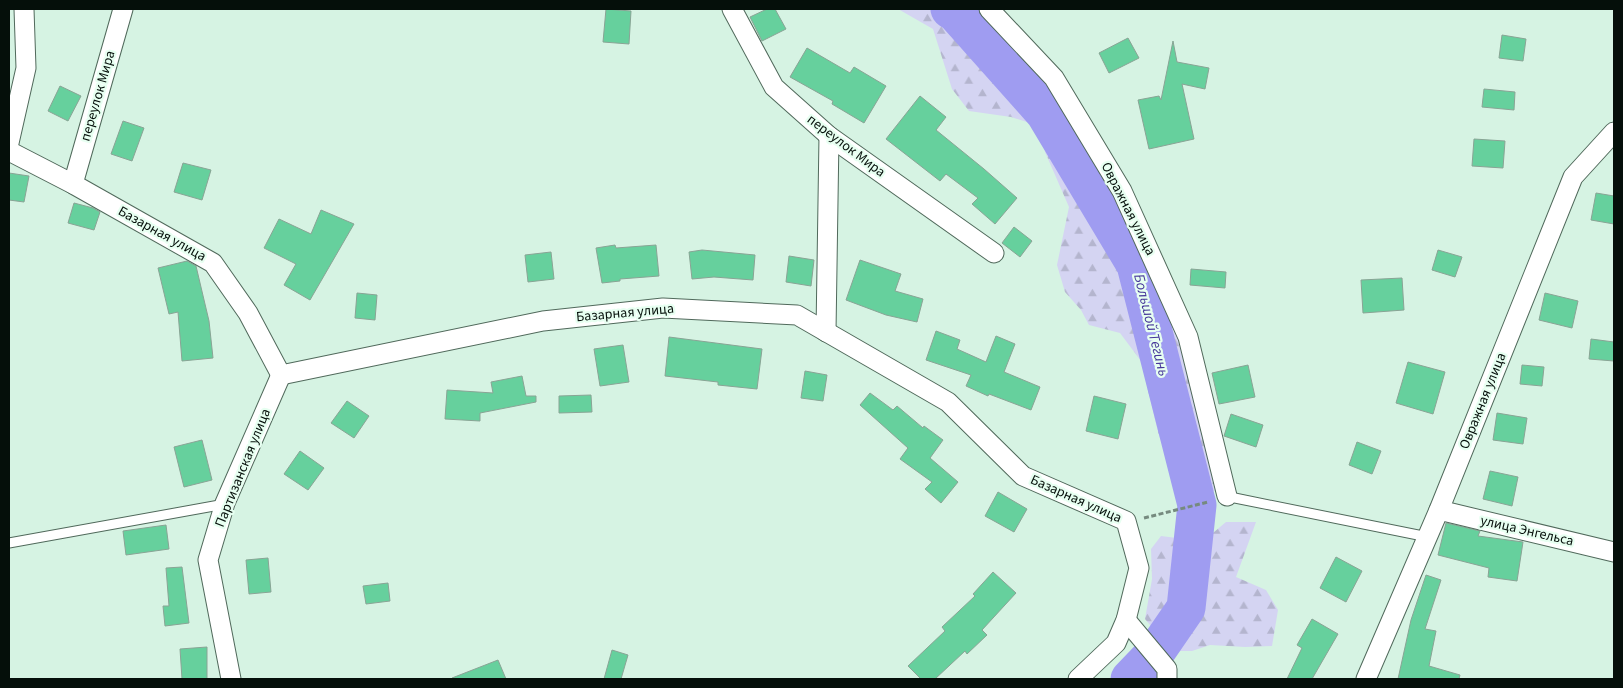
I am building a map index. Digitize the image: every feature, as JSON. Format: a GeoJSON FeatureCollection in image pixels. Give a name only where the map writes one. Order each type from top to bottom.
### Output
{"type":"FeatureCollection","features":[{"type":"Feature","properties":{"kind":"street"},"geometry":{"type":"LineString","coordinates":[[9,143],[26,68],[24,9]]}},
{"type":"Feature","properties":{"kind":"street","name":"переулок Мира"},"geometry":{"type":"LineString","coordinates":[[73,184],[123,9]]}},
{"type":"Feature","properties":{"kind":"street","name":"переулок Мира"},"geometry":{"type":"LineString","coordinates":[[732,9],[774,87],[829,136],[994,253]]}},
{"type":"Feature","properties":{"kind":"street","name":"Овражная улица"},"geometry":{"type":"LineString","coordinates":[[989,9],[1054,78],[1122,191],[1188,337],[1226,496]]}},
{"type":"Feature","properties":{"kind":"street","name":"Овражная улица"},"geometry":{"type":"LineString","coordinates":[[1366,679],[1428,537],[1573,177],[1614,132]]}},
{"type":"Feature","properties":{"kind":"street"},"geometry":{"type":"LineString","coordinates":[[826,332],[829,136]]}},
{"type":"Feature","properties":{"kind":"street","name":"Базарная улица"},"geometry":{"type":"LineString","coordinates":[[9,151],[73,184],[213,263],[248,313],[281,375],[543,321],[663,308],[797,315],[948,402],[1023,476],[1126,521],[1139,568],[1126,620],[1116,643],[1078,679]]}},
{"type":"Feature","properties":{"kind":"street","name":"Партизанская улица"},"geometry":{"type":"LineString","coordinates":[[230,679],[208,560],[225,504],[281,375]]}},
{"type":"Feature","properties":{"kind":"street","name":"улица Энгельса"},"geometry":{"type":"LineString","coordinates":[[1439,510],[1614,552]]}},
{"type":"Feature","properties":{"kind":"street"},"geometry":{"type":"LineString","coordinates":[[1126,620],[1167,674]]}},
{"type":"Feature","properties":{"kind":"lane"},"geometry":{"type":"LineString","coordinates":[[1226,496],[1428,537]]}},
{"type":"Feature","properties":{"kind":"lane"},"geometry":{"type":"LineString","coordinates":[[9,543],[225,504]]}},
{"type":"Feature","properties":{"kind":"path"},"geometry":{"type":"LineString","coordinates":[[1148,518],[1197,505]]}},
{"type":"Feature","properties":{"kind":"green space"},"geometry":{"type":"Polygon","coordinates":[[[898,9],[972,9],[1046,77],[1047,97],[1033,124],[1011,117],[969,111],[952,89],[933,29],[898,9]]]}},
{"type":"Feature","properties":{"kind":"green space"},"geometry":{"type":"Polygon","coordinates":[[[1042,134],[1076,141],[1090,154],[1126,218],[1186,347],[1211,456],[1215,491],[1200,494],[1192,464],[1166,456],[1158,432],[1141,361],[1120,333],[1089,325],[1081,310],[1065,292],[1057,265],[1069,207],[1045,152],[1042,134]]]}},
{"type":"Feature","properties":{"kind":"green space"},"geometry":{"type":"Polygon","coordinates":[[[1226,522],[1256,522],[1236,577],[1266,590],[1278,610],[1272,646],[1210,645],[1192,651],[1172,651],[1145,619],[1152,579],[1151,549],[1161,536],[1177,538],[1183,554],[1201,543],[1226,522]]]}},
{"type":"Feature","properties":{"kind":"building"},"geometry":{"type":"Polygon","coordinates":[[[606,9],[631,11],[629,44],[603,42],[606,9]]]}},
{"type":"Feature","properties":{"kind":"building"},"geometry":{"type":"Polygon","coordinates":[[[767,9],[775,9],[786,29],[762,41],[750,17],[767,9]]]}},
{"type":"Feature","properties":{"kind":"building"},"geometry":{"type":"Polygon","coordinates":[[[1502,35],[1526,39],[1523,61],[1499,58],[1502,35]]]}},
{"type":"Feature","properties":{"kind":"building"},"geometry":{"type":"Polygon","coordinates":[[[1128,38],[1139,58],[1109,73],[1099,53],[1128,38]]]}},
{"type":"Feature","properties":{"kind":"building"},"geometry":{"type":"Polygon","coordinates":[[[1173,41],[1177,62],[1209,68],[1205,89],[1182,84],[1194,139],[1149,149],[1138,100],[1159,96],[1161,100],[1173,41]]]}},
{"type":"Feature","properties":{"kind":"building"},"geometry":{"type":"Polygon","coordinates":[[[807,48],[850,73],[854,67],[886,86],[864,123],[832,104],[833,101],[790,77],[807,48]]]}},
{"type":"Feature","properties":{"kind":"building"},"geometry":{"type":"Polygon","coordinates":[[[60,86],[81,96],[68,121],[48,111],[60,86]]]}},
{"type":"Feature","properties":{"kind":"building"},"geometry":{"type":"Polygon","coordinates":[[[1484,89],[1515,92],[1514,110],[1482,107],[1484,89]]]}},
{"type":"Feature","properties":{"kind":"building"},"geometry":{"type":"Polygon","coordinates":[[[920,96],[946,117],[936,130],[1017,198],[995,224],[972,204],[978,198],[946,174],[940,181],[886,139],[920,96]]]}},
{"type":"Feature","properties":{"kind":"building"},"geometry":{"type":"Polygon","coordinates":[[[123,121],[144,128],[132,161],[111,154],[123,121]]]}},
{"type":"Feature","properties":{"kind":"building"},"geometry":{"type":"Polygon","coordinates":[[[1474,139],[1505,141],[1503,168],[1472,166],[1474,139]]]}},
{"type":"Feature","properties":{"kind":"building"},"geometry":{"type":"Polygon","coordinates":[[[183,163],[211,170],[202,200],[174,192],[183,163]]]}},
{"type":"Feature","properties":{"kind":"building"},"geometry":{"type":"Polygon","coordinates":[[[9,173],[29,176],[24,202],[9,200],[9,173]]]}},
{"type":"Feature","properties":{"kind":"building"},"geometry":{"type":"Polygon","coordinates":[[[1596,193],[1614,196],[1614,224],[1591,220],[1596,193]]]}},
{"type":"Feature","properties":{"kind":"building"},"geometry":{"type":"Polygon","coordinates":[[[74,203],[100,212],[94,230],[68,223],[74,203]]]}},
{"type":"Feature","properties":{"kind":"building"},"geometry":{"type":"Polygon","coordinates":[[[321,210],[354,224],[310,300],[284,285],[296,264],[264,248],[279,219],[311,234],[321,210]]]}},
{"type":"Feature","properties":{"kind":"building"},"geometry":{"type":"Polygon","coordinates":[[[1014,227],[1032,241],[1020,257],[1002,243],[1014,227]]]}},
{"type":"Feature","properties":{"kind":"building"},"geometry":{"type":"Polygon","coordinates":[[[615,245],[616,248],[656,245],[659,276],[620,279],[620,281],[602,283],[596,248],[615,245]]]}},
{"type":"Feature","properties":{"kind":"building"},"geometry":{"type":"Polygon","coordinates":[[[702,250],[755,255],[753,280],[714,277],[692,279],[689,252],[702,250]]]}},
{"type":"Feature","properties":{"kind":"building"},"geometry":{"type":"Polygon","coordinates":[[[1438,250],[1462,257],[1455,277],[1432,270],[1438,250]]]}},
{"type":"Feature","properties":{"kind":"building"},"geometry":{"type":"Polygon","coordinates":[[[551,252],[554,279],[528,282],[525,255],[551,252]]]}},
{"type":"Feature","properties":{"kind":"building"},"geometry":{"type":"Polygon","coordinates":[[[789,256],[814,260],[811,286],[786,282],[789,256]]]}},
{"type":"Feature","properties":{"kind":"building"},"geometry":{"type":"Polygon","coordinates":[[[860,260],[901,274],[895,291],[923,299],[917,322],[886,315],[846,300],[860,260]]]}},
{"type":"Feature","properties":{"kind":"building"},"geometry":{"type":"Polygon","coordinates":[[[187,261],[196,266],[209,321],[213,358],[182,361],[178,312],[169,314],[158,268],[187,261]]]}},
{"type":"Feature","properties":{"kind":"building"},"geometry":{"type":"Polygon","coordinates":[[[1191,269],[1226,272],[1225,288],[1190,285],[1191,269]]]}},
{"type":"Feature","properties":{"kind":"building"},"geometry":{"type":"Polygon","coordinates":[[[1402,278],[1404,310],[1363,313],[1361,280],[1402,278]]]}},
{"type":"Feature","properties":{"kind":"building"},"geometry":{"type":"Polygon","coordinates":[[[357,293],[377,295],[375,320],[355,318],[357,293]]]}},
{"type":"Feature","properties":{"kind":"building"},"geometry":{"type":"Polygon","coordinates":[[[1545,293],[1578,301],[1572,328],[1539,320],[1545,293]]]}},
{"type":"Feature","properties":{"kind":"building"},"geometry":{"type":"Polygon","coordinates":[[[936,331],[960,340],[957,349],[986,362],[996,336],[1015,344],[1004,372],[1040,387],[1031,410],[989,394],[988,396],[966,386],[971,375],[926,360],[936,331]]]}},
{"type":"Feature","properties":{"kind":"building"},"geometry":{"type":"Polygon","coordinates":[[[669,337],[762,349],[757,389],[665,376],[669,337]]]}},
{"type":"Feature","properties":{"kind":"building"},"geometry":{"type":"Polygon","coordinates":[[[1591,339],[1614,342],[1614,361],[1589,359],[1591,339]]]}},
{"type":"Feature","properties":{"kind":"building"},"geometry":{"type":"Polygon","coordinates":[[[623,345],[629,382],[600,386],[594,349],[623,345]]]}},
{"type":"Feature","properties":{"kind":"building"},"geometry":{"type":"Polygon","coordinates":[[[1408,362],[1445,372],[1433,414],[1396,403],[1408,362]]]}},
{"type":"Feature","properties":{"kind":"building"},"geometry":{"type":"Polygon","coordinates":[[[1248,365],[1255,397],[1219,404],[1212,373],[1248,365]]]}},
{"type":"Feature","properties":{"kind":"building"},"geometry":{"type":"Polygon","coordinates":[[[1522,365],[1544,367],[1542,386],[1520,384],[1522,365]]]}},
{"type":"Feature","properties":{"kind":"building"},"geometry":{"type":"Polygon","coordinates":[[[805,371],[827,375],[823,401],[801,398],[805,371]]]}},
{"type":"Feature","properties":{"kind":"building"},"geometry":{"type":"Polygon","coordinates":[[[522,376],[526,396],[536,396],[536,402],[480,413],[480,421],[445,419],[447,390],[493,393],[491,382],[522,376]]]}},
{"type":"Feature","properties":{"kind":"building"},"geometry":{"type":"Polygon","coordinates":[[[870,393],[893,410],[897,406],[923,428],[924,426],[943,440],[930,458],[958,482],[941,503],[925,489],[932,482],[900,459],[908,448],[860,405],[870,393]]]}},
{"type":"Feature","properties":{"kind":"building"},"geometry":{"type":"Polygon","coordinates":[[[591,395],[592,412],[559,413],[559,396],[591,395]]]}},
{"type":"Feature","properties":{"kind":"building"},"geometry":{"type":"Polygon","coordinates":[[[1094,396],[1126,404],[1118,439],[1086,431],[1094,396]]]}},
{"type":"Feature","properties":{"kind":"building"},"geometry":{"type":"Polygon","coordinates":[[[347,401],[369,416],[354,438],[331,423],[347,401]]]}},
{"type":"Feature","properties":{"kind":"building"},"geometry":{"type":"Polygon","coordinates":[[[1497,413],[1527,418],[1523,444],[1493,440],[1497,413]]]}},
{"type":"Feature","properties":{"kind":"building"},"geometry":{"type":"Polygon","coordinates":[[[1231,414],[1263,425],[1256,447],[1224,436],[1231,414]]]}},
{"type":"Feature","properties":{"kind":"building"},"geometry":{"type":"Polygon","coordinates":[[[202,440],[212,480],[184,487],[174,447],[202,440]]]}},
{"type":"Feature","properties":{"kind":"building"},"geometry":{"type":"Polygon","coordinates":[[[1357,442],[1381,451],[1372,474],[1349,465],[1357,442]]]}},
{"type":"Feature","properties":{"kind":"building"},"geometry":{"type":"Polygon","coordinates":[[[300,451],[324,468],[308,490],[284,474],[300,451]]]}},
{"type":"Feature","properties":{"kind":"building"},"geometry":{"type":"Polygon","coordinates":[[[1490,471],[1518,477],[1512,506],[1483,499],[1490,471]]]}},
{"type":"Feature","properties":{"kind":"building"},"geometry":{"type":"Polygon","coordinates":[[[998,492],[1027,509],[1014,532],[985,516],[998,492]]]}},
{"type":"Feature","properties":{"kind":"building"},"geometry":{"type":"Polygon","coordinates":[[[1446,523],[1480,531],[1478,536],[1523,542],[1517,581],[1488,577],[1489,568],[1438,555],[1446,523]]]}},
{"type":"Feature","properties":{"kind":"building"},"geometry":{"type":"Polygon","coordinates":[[[166,525],[169,549],[126,555],[123,531],[166,525]]]}},
{"type":"Feature","properties":{"kind":"building"},"geometry":{"type":"Polygon","coordinates":[[[1336,557],[1362,571],[1346,602],[1320,588],[1336,557]]]}},
{"type":"Feature","properties":{"kind":"building"},"geometry":{"type":"Polygon","coordinates":[[[268,558],[271,592],[249,594],[246,560],[268,558]]]}},
{"type":"Feature","properties":{"kind":"building"},"geometry":{"type":"Polygon","coordinates":[[[182,567],[189,623],[165,626],[163,606],[169,606],[166,568],[182,567]]]}},
{"type":"Feature","properties":{"kind":"building"},"geometry":{"type":"Polygon","coordinates":[[[993,572],[1016,593],[982,630],[987,635],[967,654],[965,651],[935,679],[921,679],[908,666],[945,631],[942,627],[975,596],[973,594],[993,572]]]}},
{"type":"Feature","properties":{"kind":"building"},"geometry":{"type":"Polygon","coordinates":[[[1426,575],[1441,580],[1425,629],[1436,631],[1429,666],[1460,675],[1459,679],[1398,679],[1411,620],[1426,575]]]}},
{"type":"Feature","properties":{"kind":"building"},"geometry":{"type":"Polygon","coordinates":[[[388,583],[390,601],[366,604],[363,586],[388,583]]]}},
{"type":"Feature","properties":{"kind":"building"},"geometry":{"type":"Polygon","coordinates":[[[1312,619],[1338,634],[1312,679],[1287,679],[1302,648],[1297,645],[1312,619]]]}},
{"type":"Feature","properties":{"kind":"building"},"geometry":{"type":"Polygon","coordinates":[[[207,647],[207,679],[182,679],[180,649],[207,647]]]}},
{"type":"Feature","properties":{"kind":"building"},"geometry":{"type":"Polygon","coordinates":[[[612,650],[628,655],[621,679],[604,679],[612,650]]]}},
{"type":"Feature","properties":{"kind":"building"},"geometry":{"type":"Polygon","coordinates":[[[498,660],[506,679],[452,679],[452,678],[498,660]]]}},
{"type":"Feature","properties":{"kind":"waterway","name":"Большой Тегинь"},"geometry":{"type":"LineString","coordinates":[[950,9],[956,13],[1045,113],[1136,265],[1197,505],[1186,608],[1155,653],[1130,679]]}}]}
